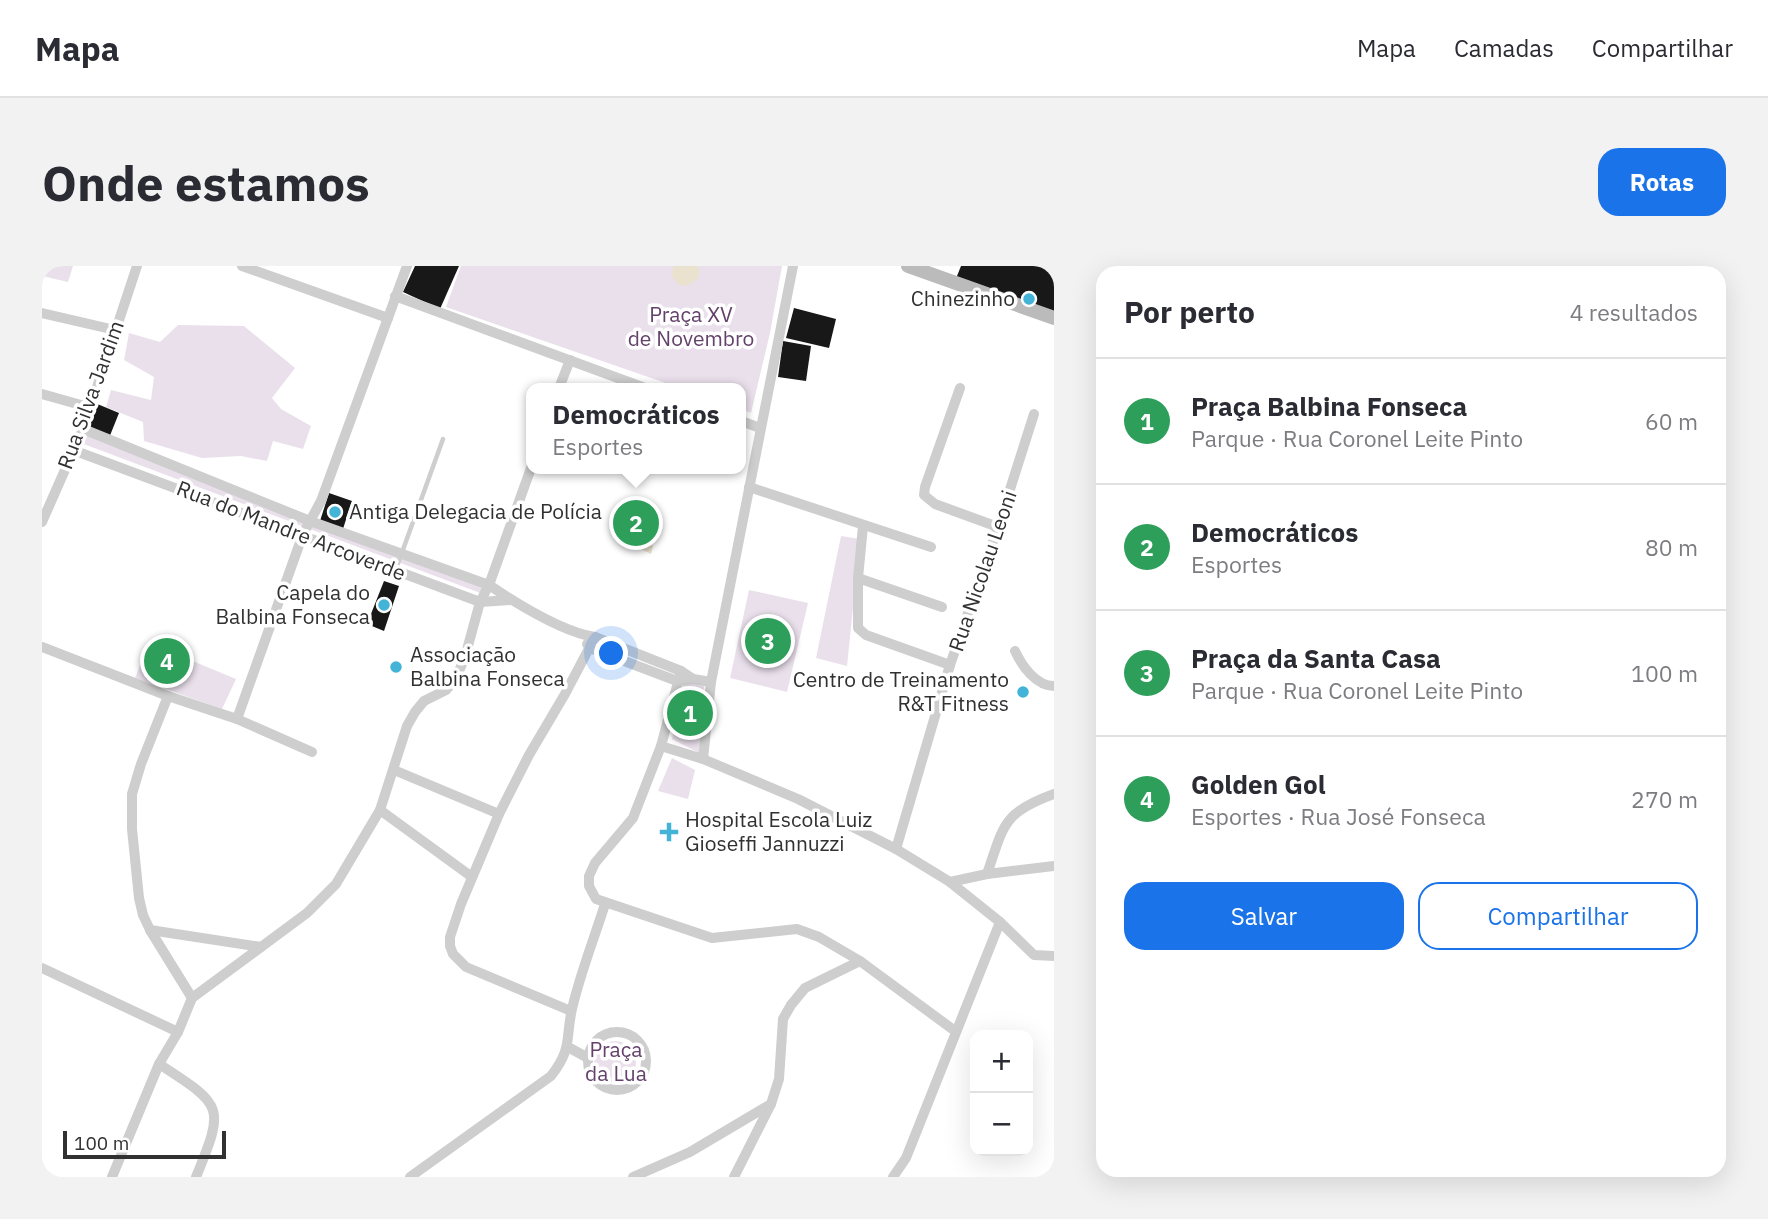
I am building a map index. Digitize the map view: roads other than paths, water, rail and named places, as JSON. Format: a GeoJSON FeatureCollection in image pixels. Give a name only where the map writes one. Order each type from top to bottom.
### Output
{"type":"FeatureCollection","features":[{"type":"Feature","properties":{"kind":"street","name":"Rua Silva Jardim"},"geometry":{"type":"LineString","coordinates":[[42,522],[83,429],[137,266]]}},
{"type":"Feature","properties":{"kind":"street"},"geometry":{"type":"LineString","coordinates":[[242,266],[388,318]]}},
{"type":"Feature","properties":{"kind":"street"},"geometry":{"type":"LineString","coordinates":[[237,719],[303,534],[321,501],[407,266]]}},
{"type":"Feature","properties":{"kind":"street"},"geometry":{"type":"LineString","coordinates":[[703,759],[711,682],[793,266]]}},
{"type":"Feature","properties":{"kind":"street"},"geometry":{"type":"LineString","coordinates":[[908,266],[1054,318]]}},
{"type":"Feature","properties":{"kind":"street"},"geometry":{"type":"LineString","coordinates":[[396,296],[632,383]]}},
{"type":"Feature","properties":{"kind":"street"},"geometry":{"type":"LineString","coordinates":[[42,313],[115,330]]}},
{"type":"Feature","properties":{"kind":"street"},"geometry":{"type":"LineString","coordinates":[[561,383],[570,360]]}},
{"type":"Feature","properties":{"kind":"street"},"geometry":{"type":"LineString","coordinates":[[960,388],[924,495],[935,504],[998,527]]}},
{"type":"Feature","properties":{"kind":"street"},"geometry":{"type":"LineString","coordinates":[[42,394],[88,408]]}},
{"type":"Feature","properties":{"kind":"street","name":"Rua Nicolau Leoni"},"geometry":{"type":"LineString","coordinates":[[896,849],[950,665],[1034,414]]}},
{"type":"Feature","properties":{"kind":"street"},"geometry":{"type":"LineString","coordinates":[[746,423],[760,428]]}},
{"type":"Feature","properties":{"kind":"street","name":"Rua do Mandre Arcoverde"},"geometry":{"type":"LineString","coordinates":[[83,429],[310,521],[489,585],[511,600],[581,635],[595,637],[679,676]]}},
{"type":"Feature","properties":{"kind":"street","name":"Rua do Mandre Arcoverde"},"geometry":{"type":"LineString","coordinates":[[73,450],[480,602],[511,600]]}},
{"type":"Feature","properties":{"kind":"street"},"geometry":{"type":"LineString","coordinates":[[112,1177],[159,1064],[178,1032],[192,999],[307,913],[336,884],[380,810],[407,726],[415,712],[424,701],[446,690],[456,678],[465,657],[480,602],[489,585],[529,474]]}},
{"type":"Feature","properties":{"kind":"street"},"geometry":{"type":"LineString","coordinates":[[749,487],[931,547]]}},
{"type":"Feature","properties":{"kind":"street"},"geometry":{"type":"LineString","coordinates":[[863,526],[858,578],[858,628],[866,635],[950,665]]}},
{"type":"Feature","properties":{"kind":"street"},"geometry":{"type":"LineString","coordinates":[[858,578],[942,607]]}},
{"type":"Feature","properties":{"kind":"street","name":"Rua do Mandre Arcoverde"},"geometry":{"type":"LineString","coordinates":[[581,635],[590,648],[679,676],[711,682]]}},
{"type":"Feature","properties":{"kind":"street"},"geometry":{"type":"LineString","coordinates":[[571,1011],[466,967],[453,954],[450,937],[499,814],[544,725],[565,694],[595,637]]}},
{"type":"Feature","properties":{"kind":"street"},"geometry":{"type":"LineString","coordinates":[[42,647],[168,696],[237,719],[312,752]]}},
{"type":"Feature","properties":{"kind":"street"},"geometry":{"type":"LineString","coordinates":[[1016,650],[1019,659],[1037,680],[1045,686],[1054,686]]}},
{"type":"Feature","properties":{"kind":"street"},"geometry":{"type":"LineString","coordinates":[[679,676],[661,746],[633,818],[595,863],[589,876],[592,894],[605,904],[712,938],[797,929],[819,937],[860,961],[955,1031]]}},
{"type":"Feature","properties":{"kind":"street"},"geometry":{"type":"LineString","coordinates":[[168,696],[132,794],[132,829],[139,898],[150,930],[192,999]]}},
{"type":"Feature","properties":{"kind":"street"},"geometry":{"type":"LineString","coordinates":[[661,746],[703,759],[798,799],[896,849],[950,882],[1000,922],[1034,955],[1054,956]]}},
{"type":"Feature","properties":{"kind":"street"},"geometry":{"type":"LineString","coordinates":[[394,770],[499,814]]}},
{"type":"Feature","properties":{"kind":"street"},"geometry":{"type":"LineString","coordinates":[[987,874],[1002,830],[1010,818],[1024,806],[1054,794]]}},
{"type":"Feature","properties":{"kind":"street"},"geometry":{"type":"LineString","coordinates":[[380,810],[472,877]]}},
{"type":"Feature","properties":{"kind":"street"},"geometry":{"type":"LineString","coordinates":[[950,882],[987,874],[1054,866]]}},
{"type":"Feature","properties":{"kind":"street"},"geometry":{"type":"LineString","coordinates":[[414,1176],[551,1076],[561,1062],[568,1047],[571,1011],[605,904]]}},
{"type":"Feature","properties":{"kind":"street"},"geometry":{"type":"LineString","coordinates":[[893,1177],[906,1158],[1000,922]]}},
{"type":"Feature","properties":{"kind":"street"},"geometry":{"type":"LineString","coordinates":[[150,930],[261,947]]}},
{"type":"Feature","properties":{"kind":"street"},"geometry":{"type":"LineString","coordinates":[[734,1177],[771,1104],[779,1079],[783,1019],[791,1005],[805,988],[860,961]]}},
{"type":"Feature","properties":{"kind":"street"},"geometry":{"type":"LineString","coordinates":[[42,968],[178,1032]]}},
{"type":"Feature","properties":{"kind":"street"},"geometry":{"type":"LineString","coordinates":[[621,1031],[638,1040],[644,1048],[646,1067],[643,1076],[636,1083],[618,1090],[600,1084],[589,1068],[588,1058],[595,1041],[611,1032],[621,1031]]}},
{"type":"Feature","properties":{"kind":"street"},"geometry":{"type":"LineString","coordinates":[[568,1047],[588,1058]]}},
{"type":"Feature","properties":{"kind":"street"},"geometry":{"type":"LineString","coordinates":[[159,1064],[202,1094],[214,1108],[214,1134],[196,1177]]}},
{"type":"Feature","properties":{"kind":"street"},"geometry":{"type":"LineString","coordinates":[[633,1177],[690,1152],[771,1104]]}},
{"type":"Feature","properties":{"kind":"lane"},"geometry":{"type":"LineString","coordinates":[[396,569],[443,439]]}},
{"type":"Feature","properties":{"kind":"place","name":"Chinezinho"},"geometry":{"type":"Point","coordinates":[1029,299]}},
{"type":"Feature","properties":{"kind":"place","name":"Antiga Delegacia de Polícia"},"geometry":{"type":"Point","coordinates":[335,512]}},
{"type":"Feature","properties":{"kind":"place","name":"Democráticos"},"geometry":{"type":"Point","coordinates":[636,523]}},
{"type":"Feature","properties":{"kind":"place","name":"Capela do Balbina Fonseca"},"geometry":{"type":"Point","coordinates":[384,605]}},
{"type":"Feature","properties":{"kind":"place","name":"Praça da Santa Casa"},"geometry":{"type":"Point","coordinates":[768,641]}},
{"type":"Feature","properties":{"kind":"place","name":"Golden Gol"},"geometry":{"type":"Point","coordinates":[167,661]}},
{"type":"Feature","properties":{"kind":"place","name":"Associação Balbina Fonseca"},"geometry":{"type":"Point","coordinates":[396,667]}},
{"type":"Feature","properties":{"kind":"place","name":"Centro de Treinamento R&T Fitness"},"geometry":{"type":"Point","coordinates":[1023,692]}},
{"type":"Feature","properties":{"kind":"place","name":"Praça Balbina Fonseca"},"geometry":{"type":"Point","coordinates":[690,713]}},
{"type":"Feature","properties":{"kind":"place","name":"Hospital Escola Luiz Gioseffi Jannuzzi"},"geometry":{"type":"Point","coordinates":[669,832]}},
{"type":"Feature","properties":{"kind":"park label","name":"Praça XV de Novembro"},"geometry":{"type":"Point","coordinates":[691,327]}},
{"type":"Feature","properties":{"kind":"park label","name":"Praça da Lua"},"geometry":{"type":"Point","coordinates":[616,1062]}}]}
